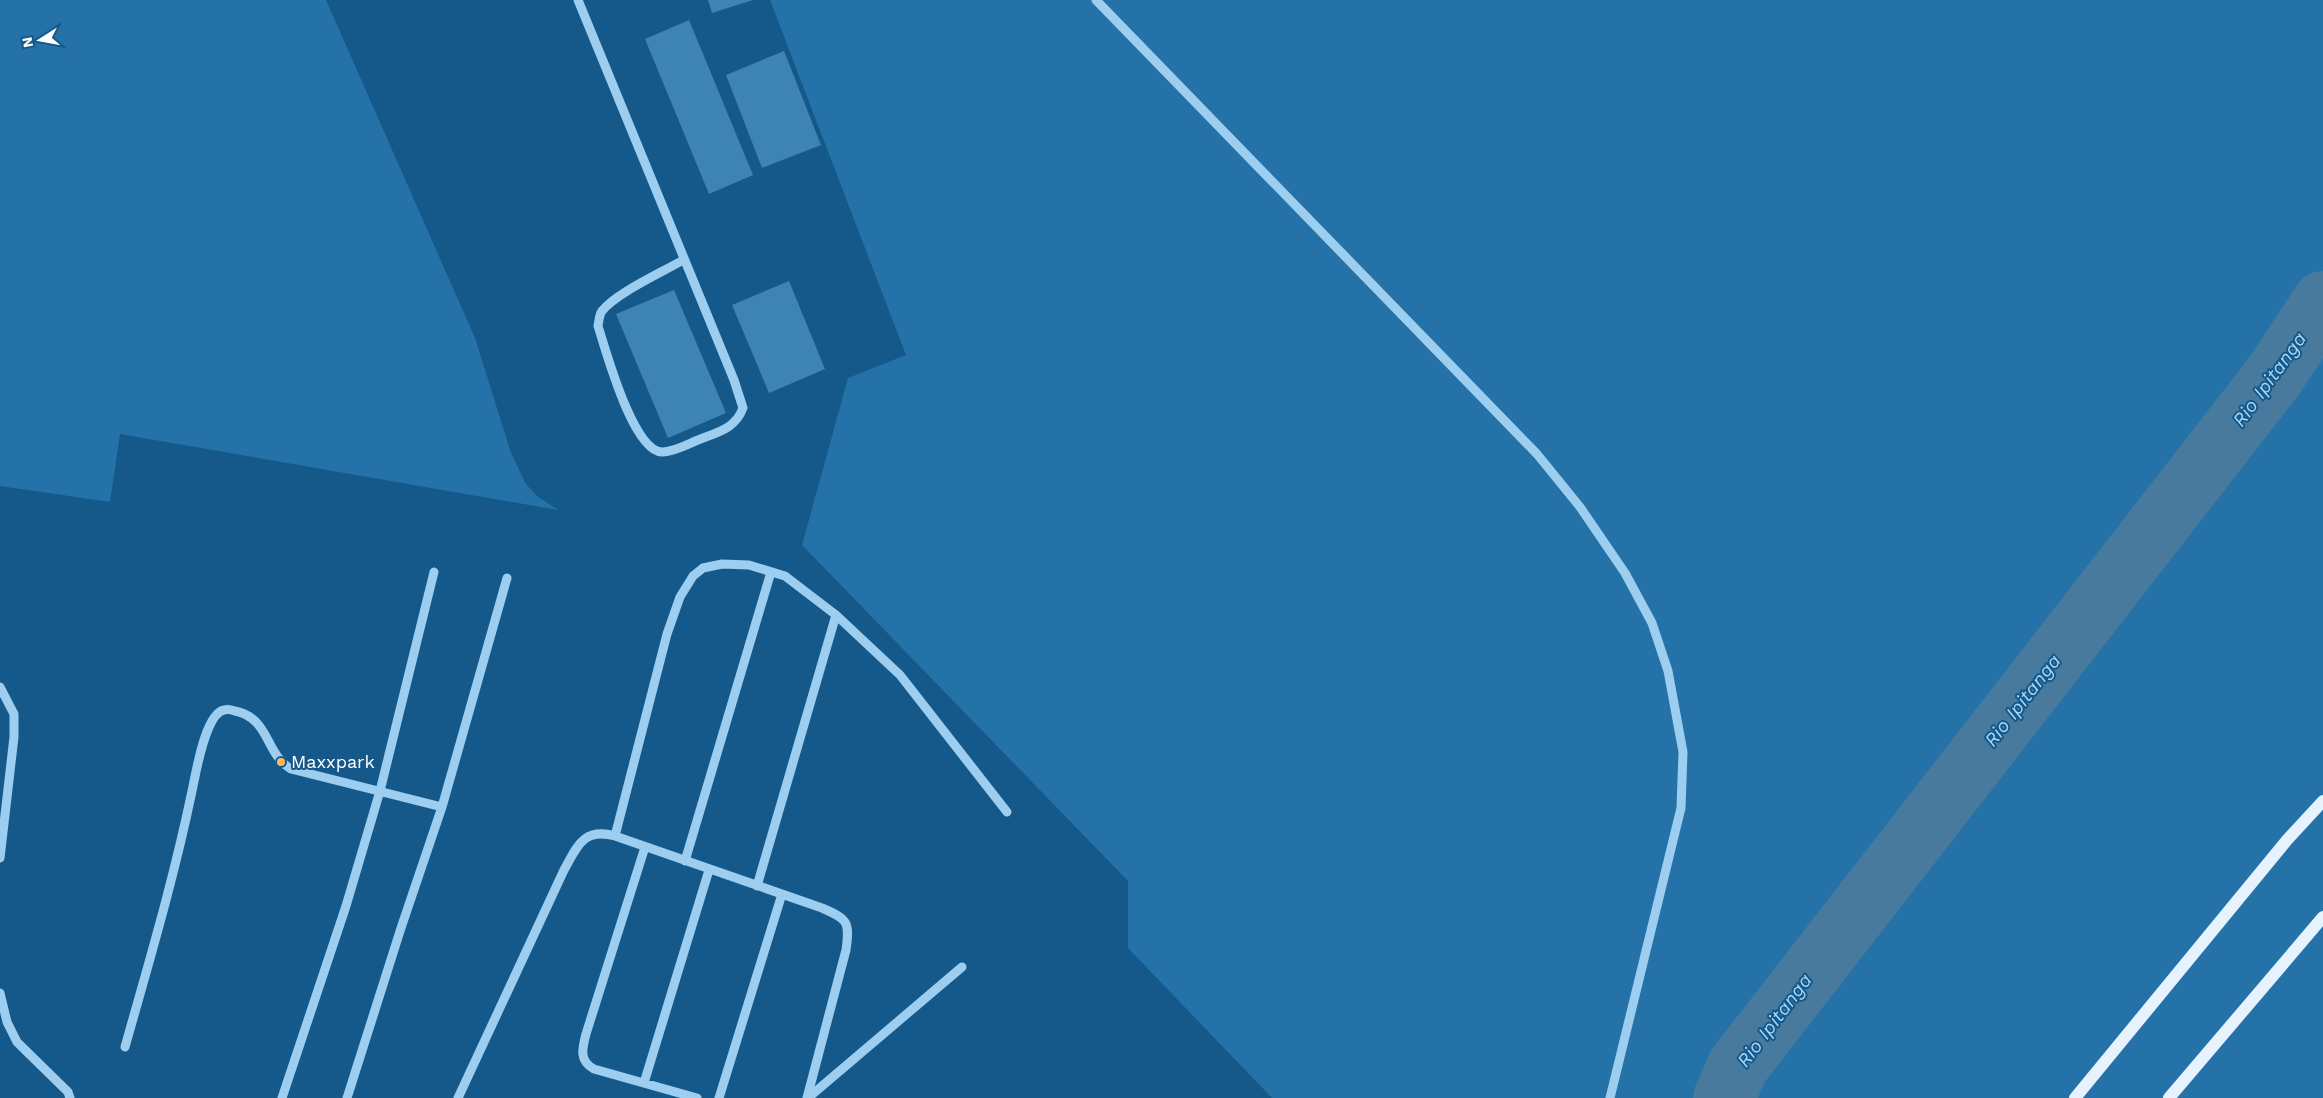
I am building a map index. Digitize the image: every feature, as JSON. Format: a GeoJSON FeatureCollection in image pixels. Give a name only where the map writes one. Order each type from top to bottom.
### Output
{"type":"FeatureCollection","features":[{"type":"Feature","properties":{"kind":"main road"},"geometry":{"type":"LineString","coordinates":[[2075,1098],[2287,840],[2323,800]]}},
{"type":"Feature","properties":{"kind":"main road"},"geometry":{"type":"LineString","coordinates":[[2169,1098],[2323,917]]}},
{"type":"Feature","properties":{"kind":"lane"},"geometry":{"type":"LineString","coordinates":[[578,0],[734,380],[743,408],[739,419],[727,428],[662,452],[652,449],[642,438],[625,404],[598,326],[602,311],[619,297],[684,260]]}},
{"type":"Feature","properties":{"kind":"lane"},"geometry":{"type":"LineString","coordinates":[[1096,0],[1537,454],[1580,507],[1626,573],[1652,623],[1668,671],[1683,752],[1681,808],[1610,1098]]}},
{"type":"Feature","properties":{"kind":"lane"},"geometry":{"type":"LineString","coordinates":[[615,836],[667,634],[680,597],[693,576],[703,568],[722,564],[749,565],[784,576],[836,615],[900,675],[1007,812]]}},
{"type":"Feature","properties":{"kind":"lane"},"geometry":{"type":"LineString","coordinates":[[282,1098],[346,906],[380,791],[434,572]]}},
{"type":"Feature","properties":{"kind":"lane"},"geometry":{"type":"LineString","coordinates":[[685,862],[771,572]]}},
{"type":"Feature","properties":{"kind":"lane"},"geometry":{"type":"LineString","coordinates":[[347,1098],[442,807],[507,578]]}},
{"type":"Feature","properties":{"kind":"lane"},"geometry":{"type":"LineString","coordinates":[[757,886],[836,615]]}},
{"type":"Feature","properties":{"kind":"lane"},"geometry":{"type":"LineString","coordinates":[[0,687],[14,714],[14,722],[0,858]]}},
{"type":"Feature","properties":{"kind":"lane"},"geometry":{"type":"LineString","coordinates":[[125,1047],[175,872],[200,757],[210,724],[217,713],[226,709],[242,712],[260,724],[277,756],[291,769],[442,807]]}},
{"type":"Feature","properties":{"kind":"lane"},"geometry":{"type":"LineString","coordinates":[[458,1098],[560,879],[580,842],[588,836],[596,834],[615,836],[685,862],[782,894],[840,916],[846,921],[848,928],[846,950],[807,1098]]}},
{"type":"Feature","properties":{"kind":"lane"},"geometry":{"type":"LineString","coordinates":[[645,847],[582,1050],[583,1058],[587,1065],[594,1069],[697,1098]]}},
{"type":"Feature","properties":{"kind":"lane"},"geometry":{"type":"LineString","coordinates":[[644,1083],[709,870]]}},
{"type":"Feature","properties":{"kind":"lane"},"geometry":{"type":"LineString","coordinates":[[718,1098],[782,894]]}},
{"type":"Feature","properties":{"kind":"lane"},"geometry":{"type":"LineString","coordinates":[[807,1098],[962,967]]}},
{"type":"Feature","properties":{"kind":"lane"},"geometry":{"type":"LineString","coordinates":[[0,993],[7,1022],[17,1042],[68,1092],[70,1098]]}},
{"type":"Feature","properties":{"kind":"shaded area"},"geometry":{"type":"Polygon","coordinates":[[[0,0],[326,0],[475,338],[511,453],[526,484],[537,496],[558,510],[120,434],[110,502],[0,486],[0,0]]]}},
{"type":"Feature","properties":{"kind":"shaded area"},"geometry":{"type":"Polygon","coordinates":[[[770,0],[2323,0],[2323,1098],[1272,1098],[1128,948],[1128,881],[802,545],[848,378],[906,355],[770,0]]]}},
{"type":"Feature","properties":{"kind":"building"},"geometry":{"type":"Polygon","coordinates":[[[708,0],[753,0],[712,13],[708,0]]]}},
{"type":"Feature","properties":{"kind":"building"},"geometry":{"type":"Polygon","coordinates":[[[689,20],[753,175],[709,194],[645,39],[689,20]]]}},
{"type":"Feature","properties":{"kind":"building"},"geometry":{"type":"Polygon","coordinates":[[[784,51],[821,145],[762,168],[726,75],[784,51]]]}},
{"type":"Feature","properties":{"kind":"building"},"geometry":{"type":"Polygon","coordinates":[[[789,281],[825,369],[769,393],[732,305],[789,281]]]}},
{"type":"Feature","properties":{"kind":"building"},"geometry":{"type":"Polygon","coordinates":[[[674,290],[726,413],[668,438],[616,314],[674,290]]]}},
{"type":"Feature","properties":{"kind":"waterway","name":"Rio Ipitanga"},"geometry":{"type":"LineString","coordinates":[[1724,1098],[1738,1066],[2274,376],[2323,302]]}},
{"type":"Feature","properties":{"kind":"place","name":"Maxxpark"},"geometry":{"type":"Point","coordinates":[281,762]}}]}
